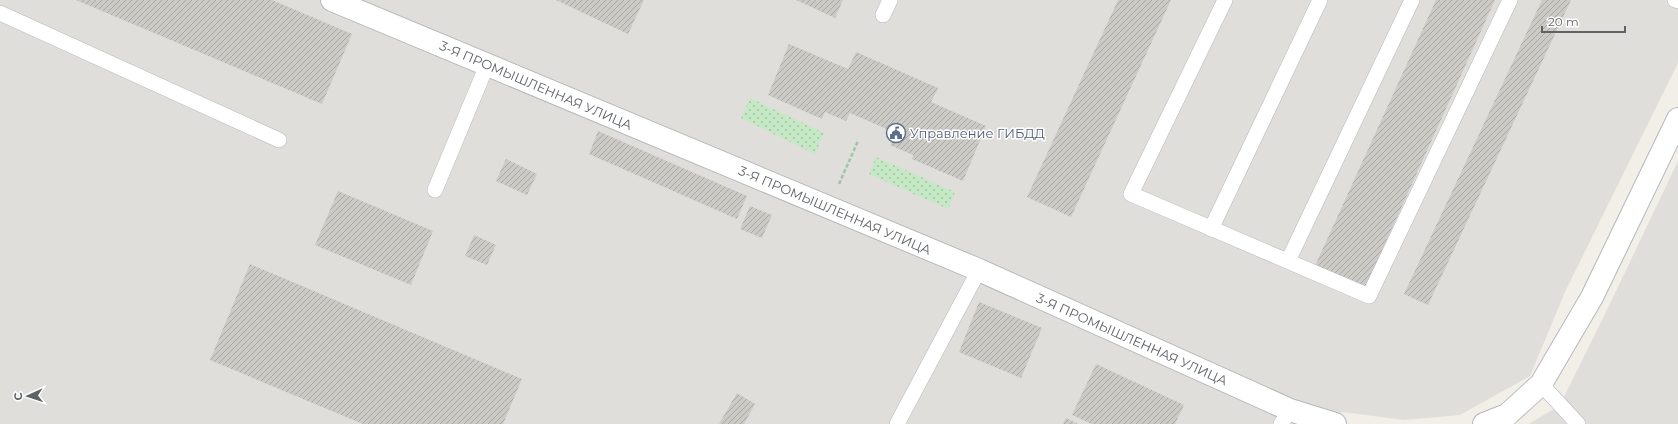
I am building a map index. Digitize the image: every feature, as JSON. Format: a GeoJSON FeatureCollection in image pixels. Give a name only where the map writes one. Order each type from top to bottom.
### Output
{"type":"FeatureCollection","features":[{"type":"Feature","properties":{"kind":"street","name":"3-Я ПРОМЫШЛЕННАЯ УЛИЦА"},"geometry":{"type":"LineString","coordinates":[[332,0],[979,270],[1285,417],[1335,424]]}},
{"type":"Feature","properties":{"kind":"street"},"geometry":{"type":"LineString","coordinates":[[1484,424],[1507,415],[1541,384],[1592,297],[1678,119]]}},
{"type":"Feature","properties":{"kind":"lane"},"geometry":{"type":"LineString","coordinates":[[883,15],[890,0]]}},
{"type":"Feature","properties":{"kind":"lane"},"geometry":{"type":"LineString","coordinates":[[1225,0],[1131,194],[1369,296],[1510,0]]}},
{"type":"Feature","properties":{"kind":"lane"},"geometry":{"type":"LineString","coordinates":[[1211,229],[1320,0]]}},
{"type":"Feature","properties":{"kind":"lane"},"geometry":{"type":"LineString","coordinates":[[1288,262],[1412,0]]}},
{"type":"Feature","properties":{"kind":"lane"},"geometry":{"type":"LineString","coordinates":[[0,13],[279,140]]}},
{"type":"Feature","properties":{"kind":"lane"},"geometry":{"type":"LineString","coordinates":[[434,190],[487,65]]}},
{"type":"Feature","properties":{"kind":"lane"},"geometry":{"type":"LineString","coordinates":[[897,424],[979,270]]}},
{"type":"Feature","properties":{"kind":"lane"},"geometry":{"type":"LineString","coordinates":[[1541,384],[1578,424]]}},
{"type":"Feature","properties":{"kind":"path"},"geometry":{"type":"LineString","coordinates":[[829,207],[858,141]]}},
{"type":"Feature","properties":{"kind":"shaded area"},"geometry":{"type":"Polygon","coordinates":[[[0,0],[1678,0],[1678,63],[1565,292],[1530,376],[1460,415],[1404,420],[1342,412],[1336,424],[0,424],[0,0]]]}},
{"type":"Feature","properties":{"kind":"shaded area"},"geometry":{"type":"Polygon","coordinates":[[[1678,161],[1678,424],[1529,424],[1560,405],[1678,161]]]}},
{"type":"Feature","properties":{"kind":"green space"},"geometry":{"type":"Polygon","coordinates":[[[750,98],[824,133],[815,154],[741,118],[750,98]]]}},
{"type":"Feature","properties":{"kind":"green space"},"geometry":{"type":"Polygon","coordinates":[[[876,157],[955,192],[948,209],[869,174],[876,157]]]}},
{"type":"Feature","properties":{"kind":"building"},"geometry":{"type":"Polygon","coordinates":[[[76,0],[272,0],[352,34],[322,104],[76,0]]]}},
{"type":"Feature","properties":{"kind":"building"},"geometry":{"type":"Polygon","coordinates":[[[556,0],[644,0],[628,34],[556,0]]]}},
{"type":"Feature","properties":{"kind":"building"},"geometry":{"type":"Polygon","coordinates":[[[796,0],[843,0],[835,18],[796,0]]]}},
{"type":"Feature","properties":{"kind":"building"},"geometry":{"type":"Polygon","coordinates":[[[1118,0],[1171,0],[1071,217],[1027,197],[1118,0]]]}},
{"type":"Feature","properties":{"kind":"building"},"geometry":{"type":"Polygon","coordinates":[[[1436,0],[1495,0],[1365,288],[1315,266],[1436,0]]]}},
{"type":"Feature","properties":{"kind":"building"},"geometry":{"type":"Polygon","coordinates":[[[1542,0],[1571,0],[1428,305],[1404,294],[1542,0]]]}},
{"type":"Feature","properties":{"kind":"building"},"geometry":{"type":"Polygon","coordinates":[[[789,44],[848,69],[856,52],[938,88],[931,102],[986,126],[963,181],[912,159],[913,155],[890,145],[896,133],[850,113],[846,121],[825,112],[822,119],[768,95],[789,44]]]}},
{"type":"Feature","properties":{"kind":"building"},"geometry":{"type":"Polygon","coordinates":[[[598,131],[747,196],[737,219],[589,154],[598,131]]]}},
{"type":"Feature","properties":{"kind":"building"},"geometry":{"type":"Polygon","coordinates":[[[506,159],[537,174],[527,195],[496,181],[506,159]]]}},
{"type":"Feature","properties":{"kind":"building"},"geometry":{"type":"Polygon","coordinates":[[[338,191],[433,231],[411,285],[315,245],[338,191]]]}},
{"type":"Feature","properties":{"kind":"building"},"geometry":{"type":"Polygon","coordinates":[[[750,206],[772,215],[762,238],[740,229],[750,206]]]}},
{"type":"Feature","properties":{"kind":"building"},"geometry":{"type":"Polygon","coordinates":[[[474,235],[496,245],[487,265],[465,256],[474,235]]]}},
{"type":"Feature","properties":{"kind":"building"},"geometry":{"type":"Polygon","coordinates":[[[250,264],[522,379],[503,424],[363,424],[210,360],[250,264]]]}},
{"type":"Feature","properties":{"kind":"building"},"geometry":{"type":"Polygon","coordinates":[[[979,302],[1042,328],[1021,378],[959,352],[979,302]]]}},
{"type":"Feature","properties":{"kind":"building"},"geometry":{"type":"Polygon","coordinates":[[[1096,364],[1184,405],[1175,424],[1092,424],[1072,415],[1096,364]]]}},
{"type":"Feature","properties":{"kind":"building"},"geometry":{"type":"Polygon","coordinates":[[[737,393],[755,404],[744,424],[719,424],[737,393]]]}},
{"type":"Feature","properties":{"kind":"building"},"geometry":{"type":"Polygon","coordinates":[[[1066,418],[1078,424],[1063,424],[1066,418]]]}},
{"type":"Feature","properties":{"kind":"place","name":"Управление ГИБДД"},"geometry":{"type":"Point","coordinates":[896,133]}}]}
